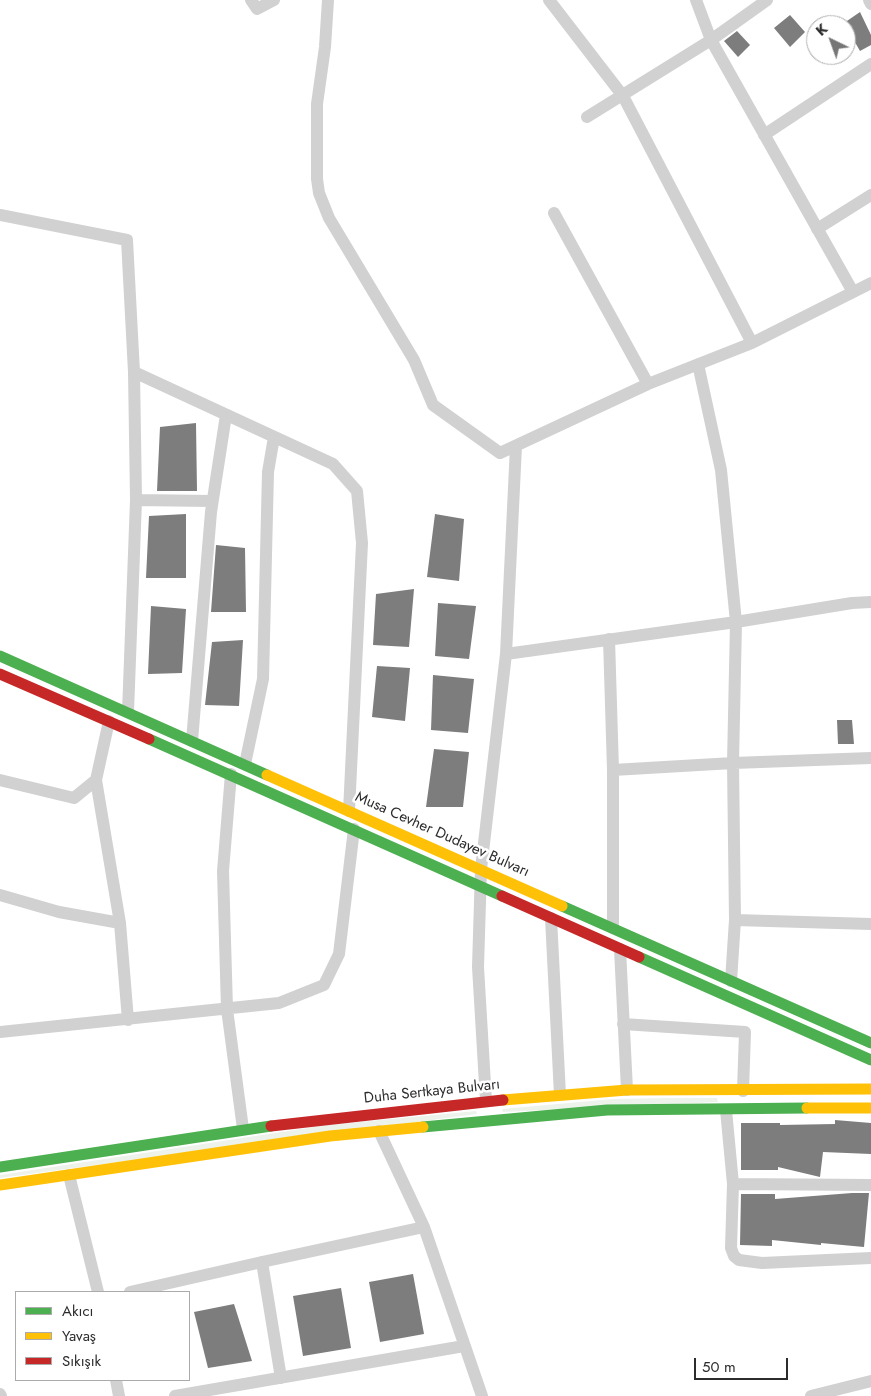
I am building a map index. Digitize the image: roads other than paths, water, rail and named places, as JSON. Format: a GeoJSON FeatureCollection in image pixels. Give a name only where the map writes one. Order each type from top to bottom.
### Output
{"type":"FeatureCollection","features":[{"type":"Feature","properties":{"kind":"main road","name":"Musa Cevher Dudayev Bulvarı"},"geometry":{"type":"LineString","coordinates":[[0,656],[871,1043]]}},
{"type":"Feature","properties":{"kind":"main road","name":"Musa Cevher Dudayev Bulvarı"},"geometry":{"type":"LineString","coordinates":[[0,674],[231,774],[871,1060]]}},
{"type":"Feature","properties":{"kind":"main road","name":"Duha Sertkaya Bulvarı"},"geometry":{"type":"LineString","coordinates":[[0,1167],[243,1129],[333,1117],[486,1101],[627,1090],[871,1089]]}},
{"type":"Feature","properties":{"kind":"main road"},"geometry":{"type":"LineString","coordinates":[[725,1091],[726,1110]]}},
{"type":"Feature","properties":{"kind":"main road"},"geometry":{"type":"LineString","coordinates":[[486,1101],[490,1121]]}},
{"type":"Feature","properties":{"kind":"main road"},"geometry":{"type":"LineString","coordinates":[[0,1185],[330,1136],[607,1110],[871,1108]]}},
{"type":"Feature","properties":{"kind":"street"},"geometry":{"type":"LineString","coordinates":[[251,0],[257,9],[274,0]]}},
{"type":"Feature","properties":{"kind":"street"},"geometry":{"type":"LineString","coordinates":[[328,0],[325,47],[317,104],[319,193],[329,218],[414,360],[432,405],[500,453],[648,384],[752,343],[871,284]]}},
{"type":"Feature","properties":{"kind":"street"},"geometry":{"type":"LineString","coordinates":[[549,0],[623,96],[752,343]]}},
{"type":"Feature","properties":{"kind":"street"},"geometry":{"type":"LineString","coordinates":[[696,0],[711,40],[853,292]]}},
{"type":"Feature","properties":{"kind":"street"},"geometry":{"type":"LineString","coordinates":[[587,117],[711,40],[767,0]]}},
{"type":"Feature","properties":{"kind":"street"},"geometry":{"type":"LineString","coordinates":[[869,0],[871,4]]}},
{"type":"Feature","properties":{"kind":"street"},"geometry":{"type":"LineString","coordinates":[[764,135],[871,64]]}},
{"type":"Feature","properties":{"kind":"street"},"geometry":{"type":"LineString","coordinates":[[817,229],[871,195]]}},
{"type":"Feature","properties":{"kind":"street"},"geometry":{"type":"LineString","coordinates":[[554,213],[648,384]]}},
{"type":"Feature","properties":{"kind":"street"},"geometry":{"type":"LineString","coordinates":[[0,215],[128,240],[134,372],[136,500],[128,712]]}},
{"type":"Feature","properties":{"kind":"street"},"geometry":{"type":"LineString","coordinates":[[698,364],[721,470],[736,622],[734,763],[735,920],[731,981]]}},
{"type":"Feature","properties":{"kind":"street"},"geometry":{"type":"LineString","coordinates":[[134,372],[333,464],[357,491],[362,543],[349,810]]}},
{"type":"Feature","properties":{"kind":"street"},"geometry":{"type":"LineString","coordinates":[[192,740],[212,501],[226,415]]}},
{"type":"Feature","properties":{"kind":"street"},"geometry":{"type":"LineString","coordinates":[[245,764],[263,678],[268,472],[274,437]]}},
{"type":"Feature","properties":{"kind":"street"},"geometry":{"type":"LineString","coordinates":[[486,1101],[478,967],[480,886],[506,654],[516,446]]}},
{"type":"Feature","properties":{"kind":"street"},"geometry":{"type":"LineString","coordinates":[[136,500],[212,501]]}},
{"type":"Feature","properties":{"kind":"street"},"geometry":{"type":"LineString","coordinates":[[506,654],[736,622],[852,603],[871,602]]}},
{"type":"Feature","properties":{"kind":"street"},"geometry":{"type":"LineString","coordinates":[[609,640],[613,770],[614,928]]}},
{"type":"Feature","properties":{"kind":"street"},"geometry":{"type":"LineString","coordinates":[[109,721],[96,780],[120,923],[128,1020]]}},
{"type":"Feature","properties":{"kind":"street"},"geometry":{"type":"LineString","coordinates":[[613,770],[871,758]]}},
{"type":"Feature","properties":{"kind":"street"},"geometry":{"type":"LineString","coordinates":[[231,774],[223,871],[226,1009],[243,1129]]}},
{"type":"Feature","properties":{"kind":"street"},"geometry":{"type":"LineString","coordinates":[[0,780],[74,798],[96,780]]}},
{"type":"Feature","properties":{"kind":"street"},"geometry":{"type":"LineString","coordinates":[[0,1032],[278,1003],[324,985],[339,954],[354,829]]}},
{"type":"Feature","properties":{"kind":"street"},"geometry":{"type":"LineString","coordinates":[[0,895],[59,912],[120,923]]}},
{"type":"Feature","properties":{"kind":"street"},"geometry":{"type":"LineString","coordinates":[[552,918],[560,1095]]}},
{"type":"Feature","properties":{"kind":"street"},"geometry":{"type":"LineString","coordinates":[[735,920],[871,924]]}},
{"type":"Feature","properties":{"kind":"street"},"geometry":{"type":"LineString","coordinates":[[620,949],[627,1090]]}},
{"type":"Feature","properties":{"kind":"street"},"geometry":{"type":"LineString","coordinates":[[623,1024],[745,1032],[743,1091]]}},
{"type":"Feature","properties":{"kind":"street"},"geometry":{"type":"LineString","coordinates":[[726,1110],[734,1184],[732,1248],[734,1256],[740,1260],[762,1264],[871,1258]]}},
{"type":"Feature","properties":{"kind":"street"},"geometry":{"type":"LineString","coordinates":[[379,1131],[424,1227],[482,1396]]}},
{"type":"Feature","properties":{"kind":"street"},"geometry":{"type":"LineString","coordinates":[[69,1175],[98,1291]]}},
{"type":"Feature","properties":{"kind":"street"},"geometry":{"type":"LineString","coordinates":[[734,1184],[871,1185]]}},
{"type":"Feature","properties":{"kind":"street"},"geometry":{"type":"LineString","coordinates":[[134,1291],[424,1227]]}},
{"type":"Feature","properties":{"kind":"street"},"geometry":{"type":"LineString","coordinates":[[262,1262],[280,1378]]}},
{"type":"Feature","properties":{"kind":"street"},"geometry":{"type":"LineString","coordinates":[[174,1396],[464,1346]]}},
{"type":"Feature","properties":{"kind":"street"},"geometry":{"type":"LineString","coordinates":[[116,1381],[119,1396]]}},
{"type":"Feature","properties":{"kind":"street"},"geometry":{"type":"LineString","coordinates":[[811,1396],[871,1381]]}}]}
